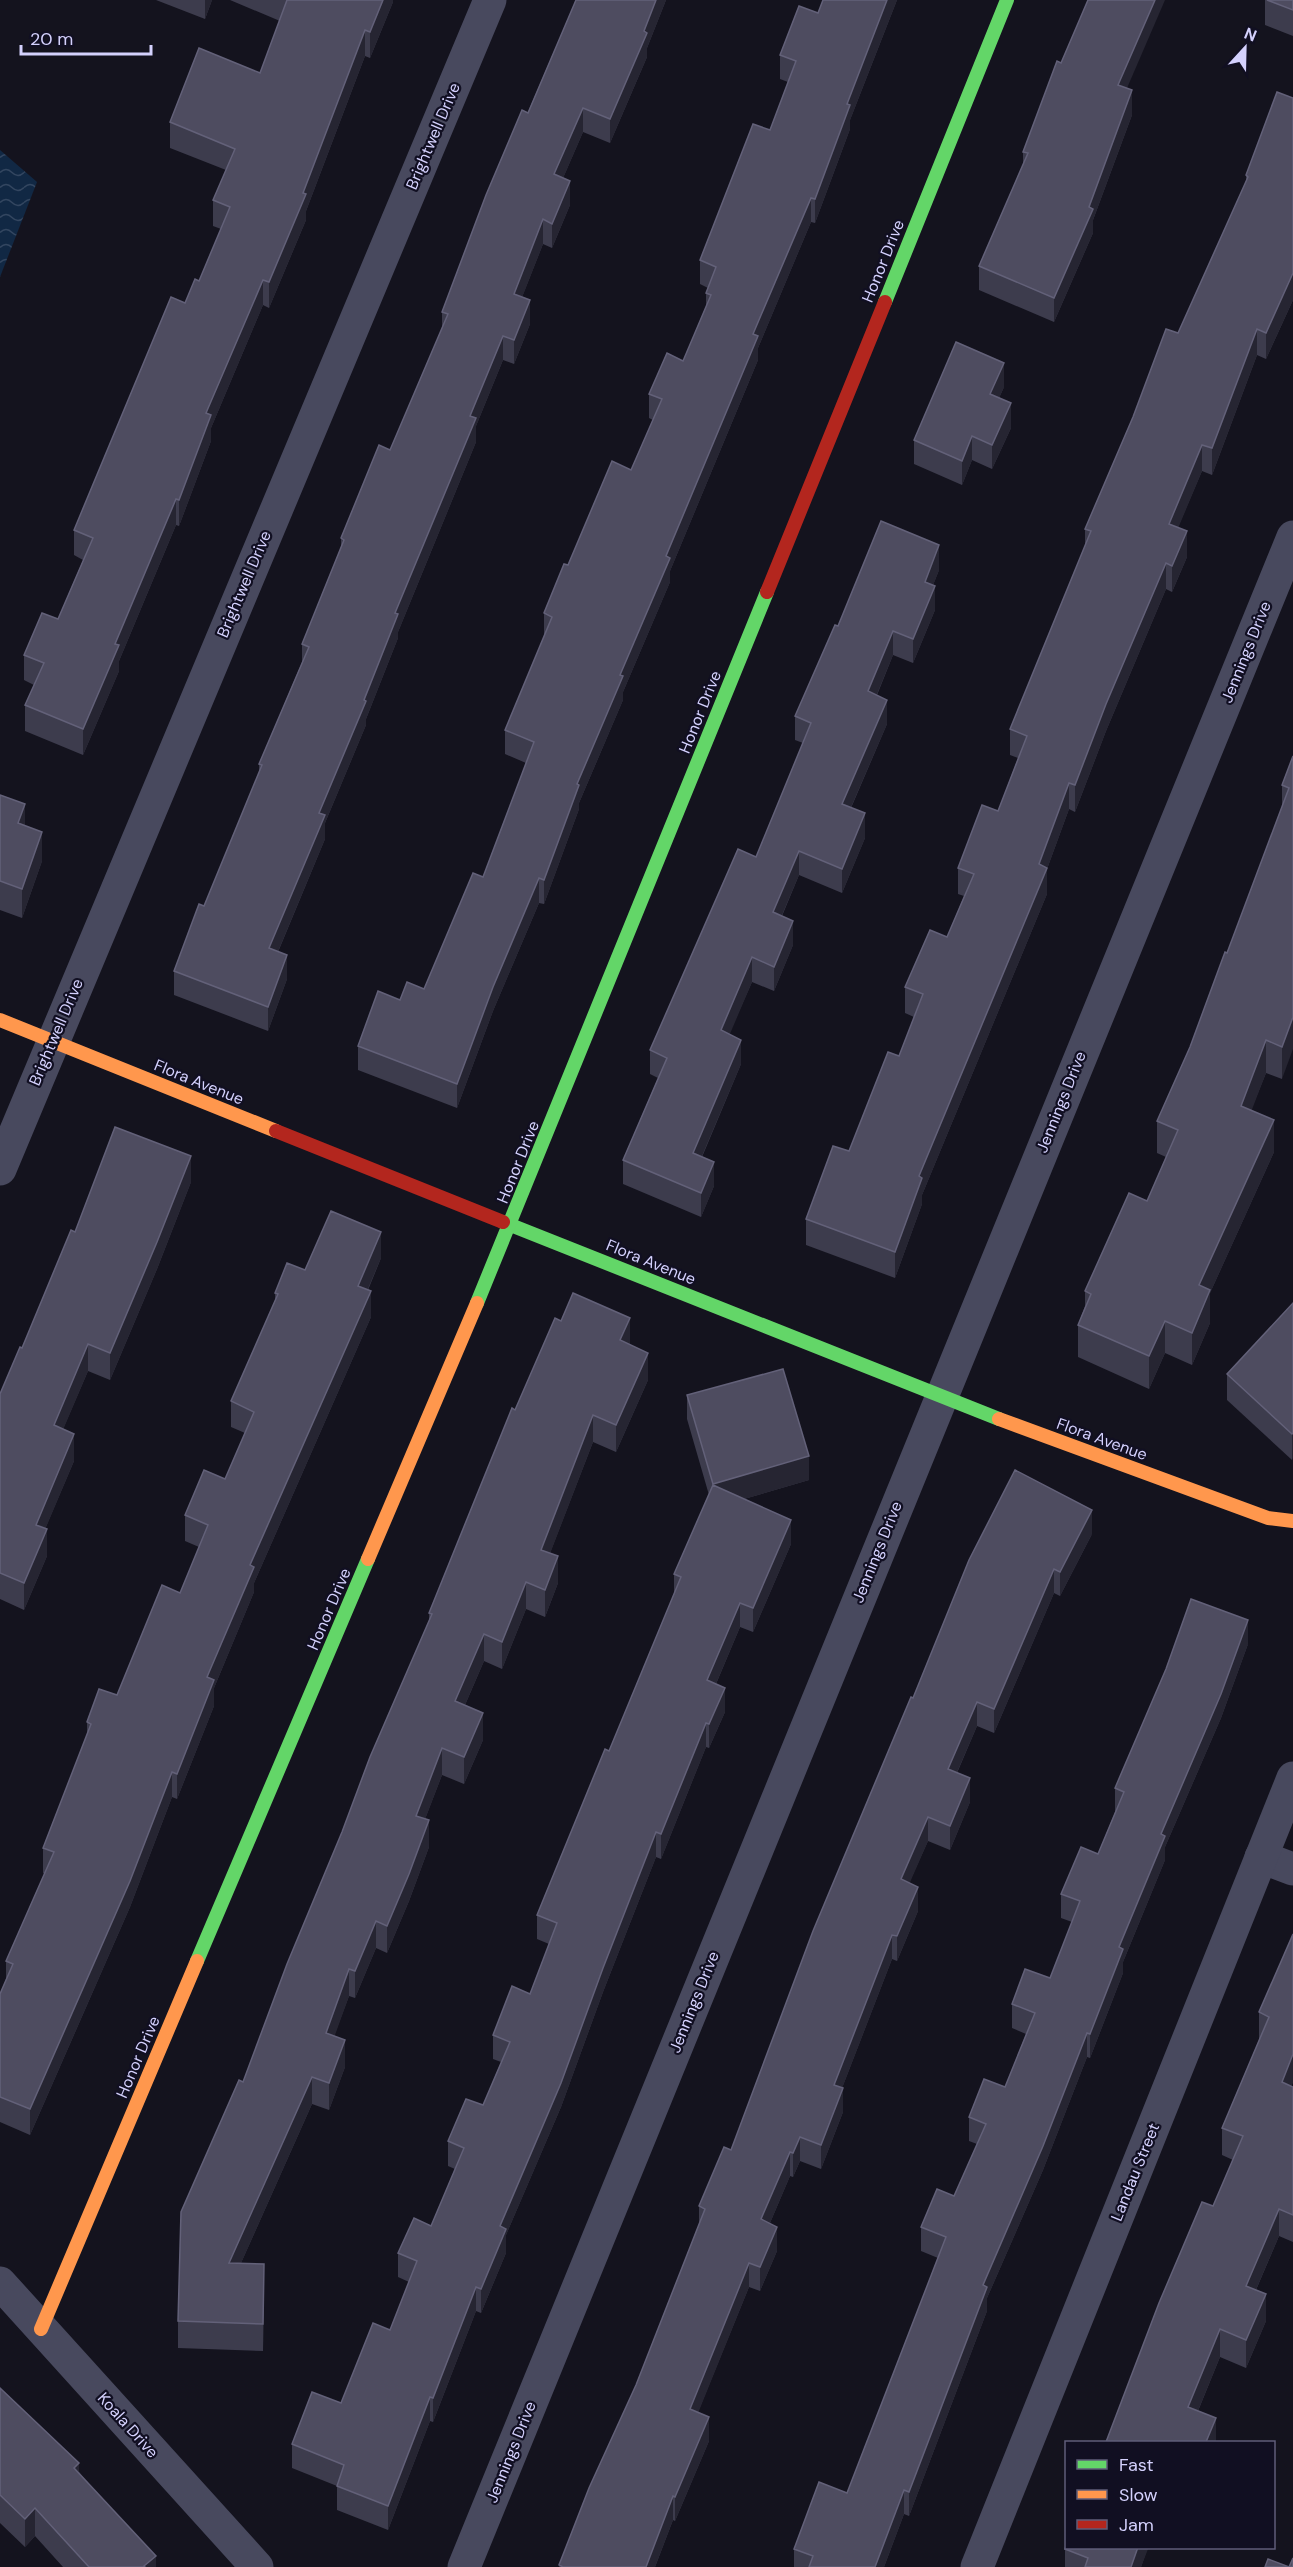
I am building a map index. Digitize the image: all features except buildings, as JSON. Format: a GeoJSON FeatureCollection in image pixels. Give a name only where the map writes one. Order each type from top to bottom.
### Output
{"type":"FeatureCollection","features":[{"type":"Feature","properties":{"kind":"street","name":"Brightwell Drive"},"geometry":{"type":"LineString","coordinates":[[0,1169],[490,0]]}},
{"type":"Feature","properties":{"kind":"street","name":"Honor Drive"},"geometry":{"type":"LineString","coordinates":[[41,2329],[511,1223],[1007,0]]}},
{"type":"Feature","properties":{"kind":"street","name":"Jennings Drive"},"geometry":{"type":"LineString","coordinates":[[464,2567],[1293,537]]}},
{"type":"Feature","properties":{"kind":"street","name":"Flora Avenue"},"geometry":{"type":"LineString","coordinates":[[0,1020],[511,1223],[940,1397],[1268,1518],[1293,1521]]}},
{"type":"Feature","properties":{"kind":"street","name":"Landau Street"},"geometry":{"type":"LineString","coordinates":[[977,2567],[1293,1778]]}},
{"type":"Feature","properties":{"kind":"street"},"geometry":{"type":"LineString","coordinates":[[1262,1857],[1293,1869]]}},
{"type":"Feature","properties":{"kind":"street","name":"Koala Drive"},"geometry":{"type":"LineString","coordinates":[[0,2283],[257,2567]]}},
{"type":"Feature","properties":{"kind":"water"},"geometry":{"type":"Polygon","coordinates":[[[0,150],[37,182],[0,277],[0,150]]]}},
{"type":"Feature","properties":{"kind":"traffic: fast"},"geometry":{"type":"LineString","coordinates":[[885,302],[1007,0]]}},
{"type":"Feature","properties":{"kind":"traffic: fast"},"geometry":{"type":"LineString","coordinates":[[477,1303],[767,592]]}},
{"type":"Feature","properties":{"kind":"traffic: fast"},"geometry":{"type":"LineString","coordinates":[[503,1222],[999,1419]]}},
{"type":"Feature","properties":{"kind":"traffic: fast"},"geometry":{"type":"LineString","coordinates":[[197,1961],[368,1559]]}},
{"type":"Feature","properties":{"kind":"traffic: slow"},"geometry":{"type":"LineString","coordinates":[[0,1020],[276,1131]]}},
{"type":"Feature","properties":{"kind":"traffic: slow"},"geometry":{"type":"LineString","coordinates":[[368,1559],[477,1303]]}},
{"type":"Feature","properties":{"kind":"traffic: slow"},"geometry":{"type":"LineString","coordinates":[[999,1419],[1268,1518],[1293,1521]]}},
{"type":"Feature","properties":{"kind":"traffic: slow"},"geometry":{"type":"LineString","coordinates":[[41,2329],[197,1961]]}},
{"type":"Feature","properties":{"kind":"traffic: jam"},"geometry":{"type":"LineString","coordinates":[[767,592],[885,302]]}},
{"type":"Feature","properties":{"kind":"traffic: jam"},"geometry":{"type":"LineString","coordinates":[[276,1131],[503,1222]]}}]}
